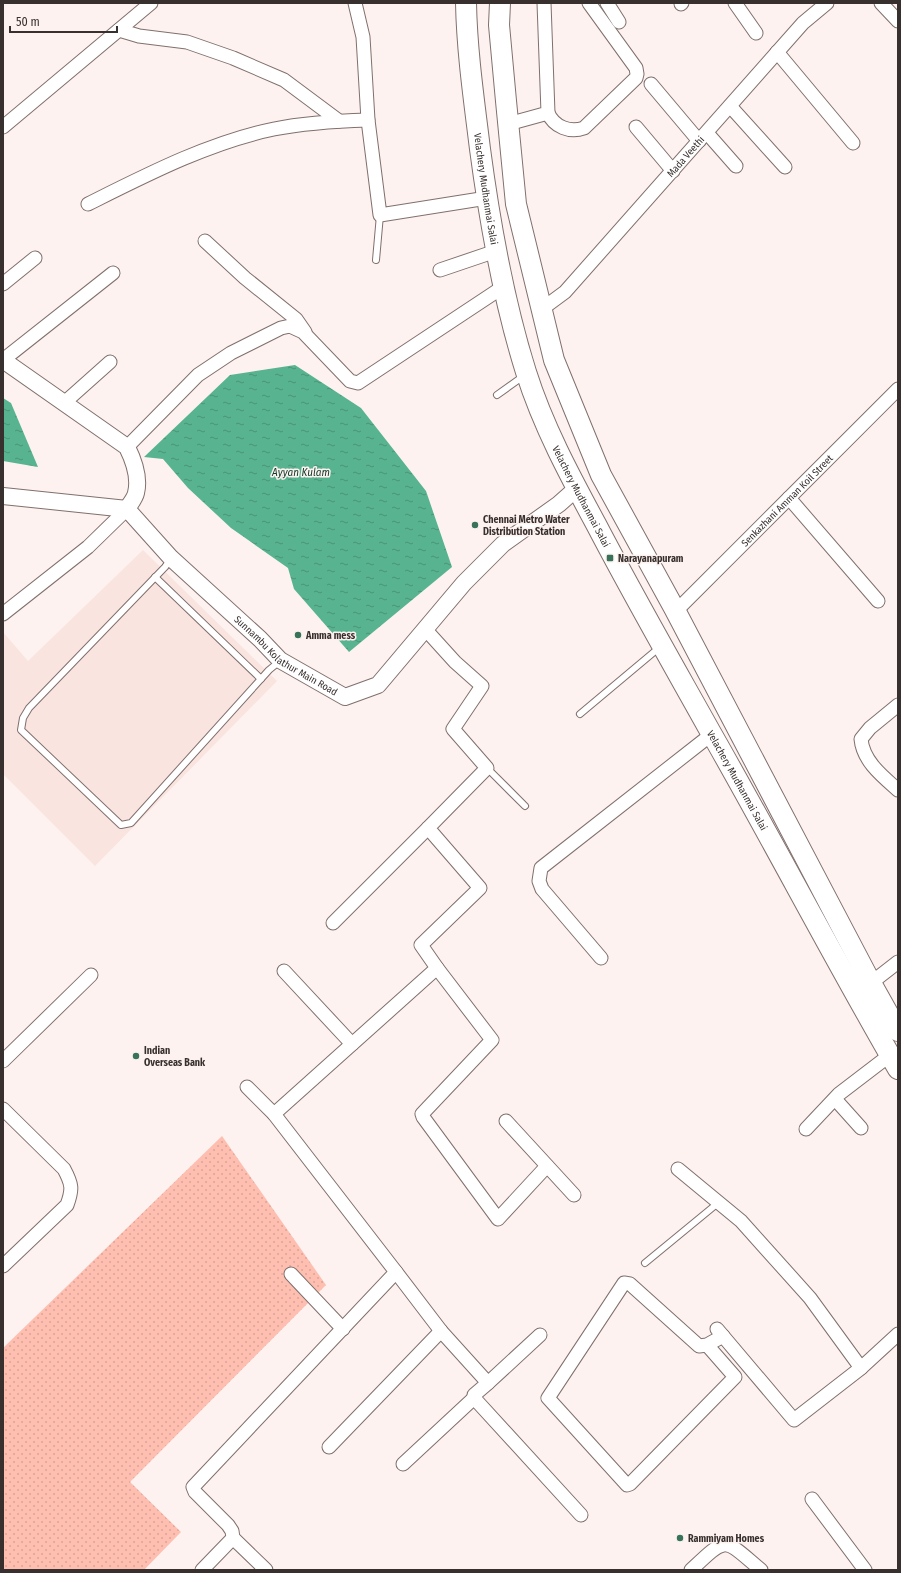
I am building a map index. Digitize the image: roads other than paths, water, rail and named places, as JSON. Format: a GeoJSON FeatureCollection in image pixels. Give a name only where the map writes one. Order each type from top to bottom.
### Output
{"type":"FeatureCollection","features":[{"type":"Feature","properties":{"kind":"main road","name":"Velachery Mudhanmai Salai"},"geometry":{"type":"LineString","coordinates":[[466,3],[475,110],[486,198],[503,287],[526,374],[551,434],[577,488],[662,646],[712,734],[853,992],[894,1062]]}},
{"type":"Feature","properties":{"kind":"main road"},"geometry":{"type":"LineString","coordinates":[[500,3],[499,25],[516,204],[554,360],[601,475],[674,608],[871,984],[898,1031]]}},
{"type":"Feature","properties":{"kind":"street"},"geometry":{"type":"LineString","coordinates":[[3,128],[151,3]]}},
{"type":"Feature","properties":{"kind":"street"},"geometry":{"type":"LineString","coordinates":[[356,3],[363,37],[368,120],[380,215],[486,198]]}},
{"type":"Feature","properties":{"kind":"street"},"geometry":{"type":"LineString","coordinates":[[544,3],[548,113],[555,123],[569,131],[576,131],[584,128],[636,78],[637,74],[636,68],[589,3]]}},
{"type":"Feature","properties":{"kind":"street"},"geometry":{"type":"LineString","coordinates":[[607,3],[619,22]]}},
{"type":"Feature","properties":{"kind":"street"},"geometry":{"type":"LineString","coordinates":[[735,3],[756,33]]}},
{"type":"Feature","properties":{"kind":"street","name":"Mada Veethi"},"geometry":{"type":"LineString","coordinates":[[542,309],[565,292],[803,23],[827,3]]}},
{"type":"Feature","properties":{"kind":"street"},"geometry":{"type":"LineString","coordinates":[[882,3],[898,21]]}},
{"type":"Feature","properties":{"kind":"street"},"geometry":{"type":"LineString","coordinates":[[119,30],[139,36],[187,42],[233,58],[284,80],[339,121]]}},
{"type":"Feature","properties":{"kind":"street"},"geometry":{"type":"LineString","coordinates":[[778,52],[853,143]]}},
{"type":"Feature","properties":{"kind":"street"},"geometry":{"type":"LineString","coordinates":[[651,84],[703,137],[736,166]]}},
{"type":"Feature","properties":{"kind":"street"},"geometry":{"type":"LineString","coordinates":[[730,106],[785,167]]}},
{"type":"Feature","properties":{"kind":"street"},"geometry":{"type":"LineString","coordinates":[[508,124],[548,113]]}},
{"type":"Feature","properties":{"kind":"street"},"geometry":{"type":"LineString","coordinates":[[88,204],[215,145],[274,129],[339,121],[368,120]]}},
{"type":"Feature","properties":{"kind":"street"},"geometry":{"type":"LineString","coordinates":[[636,127],[673,171]]}},
{"type":"Feature","properties":{"kind":"street"},"geometry":{"type":"LineString","coordinates":[[206,241],[245,278],[296,319],[307,337]]}},
{"type":"Feature","properties":{"kind":"street"},"geometry":{"type":"LineString","coordinates":[[440,270],[496,251]]}},
{"type":"Feature","properties":{"kind":"street"},"geometry":{"type":"LineString","coordinates":[[3,284],[35,258]]}},
{"type":"Feature","properties":{"kind":"street"},"geometry":{"type":"LineString","coordinates":[[3,614],[88,547],[127,509],[136,494],[137,479],[135,461],[127,447],[3,360],[113,273]]}},
{"type":"Feature","properties":{"kind":"street"},"geometry":{"type":"LineString","coordinates":[[127,447],[198,375],[231,353],[280,328],[290,326],[297,328],[350,381],[358,383],[503,287]]}},
{"type":"Feature","properties":{"kind":"street"},"geometry":{"type":"LineString","coordinates":[[64,403],[110,362]]}},
{"type":"Feature","properties":{"kind":"street","name":"Senkazhani Amman Koil Street"},"geometry":{"type":"LineString","coordinates":[[674,608],[680,607],[898,389]]}},
{"type":"Feature","properties":{"kind":"street","name":"Sunnambu Kolathur Main Road"},"geometry":{"type":"LineString","coordinates":[[127,509],[171,558],[260,639],[280,660],[345,697],[378,686],[464,583],[503,544],[559,504],[577,488]]}},
{"type":"Feature","properties":{"kind":"street"},"geometry":{"type":"LineString","coordinates":[[3,496],[127,509]]}},
{"type":"Feature","properties":{"kind":"street"},"geometry":{"type":"LineString","coordinates":[[789,498],[878,601]]}},
{"type":"Feature","properties":{"kind":"street"},"geometry":{"type":"LineString","coordinates":[[333,923],[487,768],[453,729],[482,686],[455,662],[426,630]]}},
{"type":"Feature","properties":{"kind":"street"},"geometry":{"type":"LineString","coordinates":[[898,705],[870,728],[862,739],[862,748],[866,757],[898,790]]}},
{"type":"Feature","properties":{"kind":"street"},"geometry":{"type":"LineString","coordinates":[[601,958],[542,889],[539,880],[541,868],[712,734]]}},
{"type":"Feature","properties":{"kind":"street"},"geometry":{"type":"LineString","coordinates":[[428,828],[480,888],[421,945],[492,1040],[422,1114],[422,1117],[498,1219],[547,1166]]}},
{"type":"Feature","properties":{"kind":"street"},"geometry":{"type":"LineString","coordinates":[[853,992],[871,984],[898,962]]}},
{"type":"Feature","properties":{"kind":"street"},"geometry":{"type":"LineString","coordinates":[[274,1114],[437,968]]}},
{"type":"Feature","properties":{"kind":"street"},"geometry":{"type":"LineString","coordinates":[[284,971],[352,1044]]}},
{"type":"Feature","properties":{"kind":"street"},"geometry":{"type":"LineString","coordinates":[[3,1061],[91,975]]}},
{"type":"Feature","properties":{"kind":"street"},"geometry":{"type":"LineString","coordinates":[[806,1129],[835,1099],[894,1062]]}},
{"type":"Feature","properties":{"kind":"street"},"geometry":{"type":"LineString","coordinates":[[248,1087],[274,1114],[441,1331],[488,1383]]}},
{"type":"Feature","properties":{"kind":"street"},"geometry":{"type":"LineString","coordinates":[[835,1099],[861,1128]]}},
{"type":"Feature","properties":{"kind":"street"},"geometry":{"type":"LineString","coordinates":[[3,1109],[64,1169],[70,1180],[72,1192],[67,1205],[3,1266]]}},
{"type":"Feature","properties":{"kind":"street"},"geometry":{"type":"LineString","coordinates":[[506,1121],[574,1195]]}},
{"type":"Feature","properties":{"kind":"street"},"geometry":{"type":"LineString","coordinates":[[678,1169],[741,1221],[810,1298],[861,1368]]}},
{"type":"Feature","properties":{"kind":"street"},"geometry":{"type":"LineString","coordinates":[[266,1570],[233,1538],[228,1525],[195,1492],[193,1487],[396,1272]]}},
{"type":"Feature","properties":{"kind":"street"},"geometry":{"type":"LineString","coordinates":[[291,1274],[343,1329]]}},
{"type":"Feature","properties":{"kind":"street"},"geometry":{"type":"LineString","coordinates":[[707,1345],[736,1377],[630,1484],[626,1485],[548,1398],[624,1283],[630,1284],[699,1346],[707,1345],[720,1332],[794,1420],[861,1368],[898,1334]]}},
{"type":"Feature","properties":{"kind":"street"},"geometry":{"type":"LineString","coordinates":[[329,1446],[441,1331]]}},
{"type":"Feature","properties":{"kind":"street"},"geometry":{"type":"LineString","coordinates":[[403,1464],[474,1398],[474,1395],[540,1335]]}},
{"type":"Feature","properties":{"kind":"street"},"geometry":{"type":"LineString","coordinates":[[725,1365],[738,1355]]}},
{"type":"Feature","properties":{"kind":"street"},"geometry":{"type":"LineString","coordinates":[[474,1398],[581,1515]]}},
{"type":"Feature","properties":{"kind":"street"},"geometry":{"type":"LineString","coordinates":[[812,1499],[865,1570]]}},
{"type":"Feature","properties":{"kind":"street"},"geometry":{"type":"LineString","coordinates":[[202,1570],[233,1538]]}},
{"type":"Feature","properties":{"kind":"street"},"geometry":{"type":"LineString","coordinates":[[691,1570],[714,1548],[723,1544],[731,1545],[760,1570]]}},
{"type":"Feature","properties":{"kind":"lane"},"geometry":{"type":"LineString","coordinates":[[376,260],[380,215]]}},
{"type":"Feature","properties":{"kind":"lane"},"geometry":{"type":"LineString","coordinates":[[497,395],[526,374]]}},
{"type":"Feature","properties":{"kind":"lane"},"geometry":{"type":"LineString","coordinates":[[171,558],[155,578],[29,708],[23,718],[21,730],[121,825],[131,823],[261,679],[280,660]]}},
{"type":"Feature","properties":{"kind":"lane"},"geometry":{"type":"LineString","coordinates":[[155,578],[261,679]]}},
{"type":"Feature","properties":{"kind":"lane"},"geometry":{"type":"LineString","coordinates":[[580,714],[662,646]]}},
{"type":"Feature","properties":{"kind":"lane"},"geometry":{"type":"LineString","coordinates":[[487,768],[525,806]]}},
{"type":"Feature","properties":{"kind":"lane"},"geometry":{"type":"LineString","coordinates":[[645,1263],[718,1203]]}},
{"type":"Feature","properties":{"kind":"water","name":"Ayyan Kulam"},"geometry":{"type":"Polygon","coordinates":[[[295,365],[361,408],[426,491],[452,567],[349,652],[294,589],[288,568],[231,528],[188,488],[163,459],[144,457],[230,375],[295,365]]]}},
{"type":"Feature","properties":{"kind":"water"},"geometry":{"type":"Polygon","coordinates":[[[3,398],[11,403],[38,467],[3,461],[3,398]]]}},
{"type":"Feature","properties":{"kind":"place","name":"Chennai Metro Water Distribution Station"},"geometry":{"type":"Point","coordinates":[475,525]}},
{"type":"Feature","properties":{"kind":"place","name":"Narayanapuram"},"geometry":{"type":"Point","coordinates":[610,558]}},
{"type":"Feature","properties":{"kind":"place","name":"Amma mess"},"geometry":{"type":"Point","coordinates":[298,635]}},
{"type":"Feature","properties":{"kind":"place","name":"Indian Overseas Bank"},"geometry":{"type":"Point","coordinates":[136,1056]}},
{"type":"Feature","properties":{"kind":"place","name":"Rammiyam Homes"},"geometry":{"type":"Point","coordinates":[680,1538]}}]}
